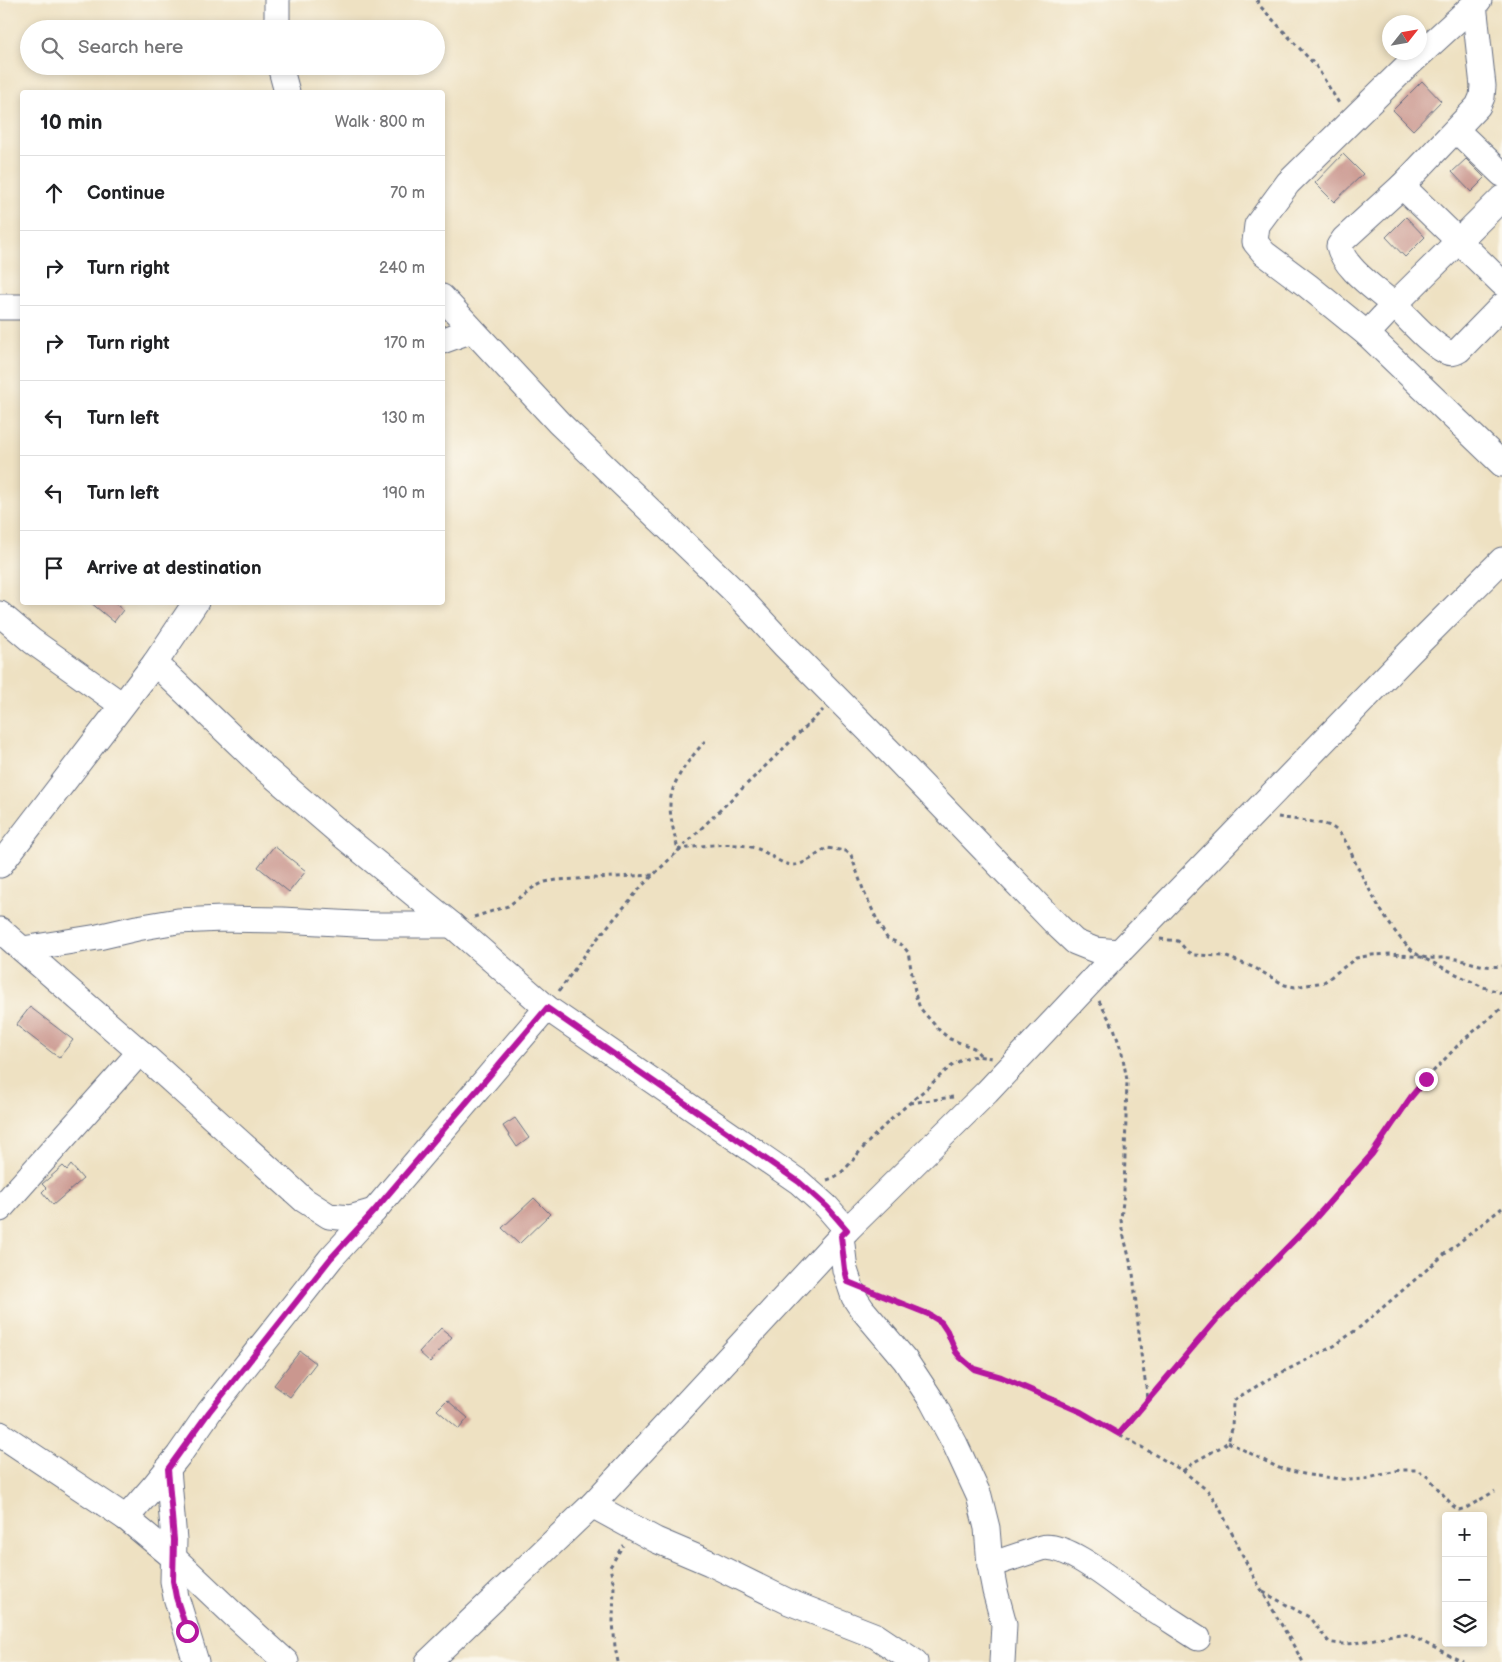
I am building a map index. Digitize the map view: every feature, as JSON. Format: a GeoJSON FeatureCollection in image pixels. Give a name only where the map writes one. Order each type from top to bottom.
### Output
{"type":"FeatureCollection","features":[{"type":"Feature","properties":{"kind":"street"},"geometry":{"type":"LineString","coordinates":[[277,0],[277,20]]}},
{"type":"Feature","properties":{"kind":"street"},"geometry":{"type":"LineString","coordinates":[[1476,2],[1405,68],[1288,183],[1258,225],[1255,242],[1264,253],[1367,334],[1502,464]]}},
{"type":"Feature","properties":{"kind":"street"},"geometry":{"type":"LineString","coordinates":[[1476,2],[1483,86],[1482,97],[1478,106],[1402,186],[1344,239],[1339,246],[1340,252],[1350,265],[1430,340],[1446,352],[1454,353],[1466,344],[1502,306]]}},
{"type":"Feature","properties":{"kind":"street"},"geometry":{"type":"LineString","coordinates":[[282,75],[286,90]]}},
{"type":"Feature","properties":{"kind":"street"},"geometry":{"type":"LineString","coordinates":[[1482,97],[1502,82]]}},
{"type":"Feature","properties":{"kind":"street"},"geometry":{"type":"LineString","coordinates":[[1456,130],[1502,174]]}},
{"type":"Feature","properties":{"kind":"street"},"geometry":{"type":"LineString","coordinates":[[1402,186],[1502,282]]}},
{"type":"Feature","properties":{"kind":"street"},"geometry":{"type":"LineString","coordinates":[[1367,334],[1458,240],[1502,198]]}},
{"type":"Feature","properties":{"kind":"street"},"geometry":{"type":"LineString","coordinates":[[445,300],[559,423],[732,589],[785,646],[1057,925],[1075,942],[1095,950],[1126,946]]}},
{"type":"Feature","properties":{"kind":"street"},"geometry":{"type":"LineString","coordinates":[[0,307],[20,306]]}},
{"type":"Feature","properties":{"kind":"street"},"geometry":{"type":"LineString","coordinates":[[445,340],[472,330]]}},
{"type":"Feature","properties":{"kind":"street"},"geometry":{"type":"LineString","coordinates":[[428,1662],[592,1505],[844,1233],[987,1092],[1403,659],[1502,560]]}},
{"type":"Feature","properties":{"kind":"street"},"geometry":{"type":"LineString","coordinates":[[0,866],[155,663],[194,605]]}},
{"type":"Feature","properties":{"kind":"street"},"geometry":{"type":"LineString","coordinates":[[0,614],[32,641],[122,705]]}},
{"type":"Feature","properties":{"kind":"street"},"geometry":{"type":"LineString","coordinates":[[155,663],[263,767],[342,835],[452,925],[547,1008],[799,1182],[827,1207],[844,1233],[845,1270],[854,1297],[905,1360],[932,1401],[955,1444],[979,1496],[985,1515],[990,1565],[995,1591],[1004,1624],[1002,1662]]}},
{"type":"Feature","properties":{"kind":"street"},"geometry":{"type":"LineString","coordinates":[[23,949],[98,937],[178,921],[252,919],[374,925],[452,925]]}},
{"type":"Feature","properties":{"kind":"street"},"geometry":{"type":"LineString","coordinates":[[0,930],[140,1052],[304,1200],[329,1216],[350,1218],[374,1211]]}},
{"type":"Feature","properties":{"kind":"street"},"geometry":{"type":"LineString","coordinates":[[1075,942],[1090,983]]}},
{"type":"Feature","properties":{"kind":"street"},"geometry":{"type":"LineString","coordinates":[[126,1518],[168,1469],[215,1405],[331,1258],[374,1211],[547,1008]]}},
{"type":"Feature","properties":{"kind":"street"},"geometry":{"type":"LineString","coordinates":[[0,1209],[140,1052]]}},
{"type":"Feature","properties":{"kind":"street"},"geometry":{"type":"LineString","coordinates":[[329,1216],[331,1258]]}},
{"type":"Feature","properties":{"kind":"street"},"geometry":{"type":"LineString","coordinates":[[0,1434],[126,1518],[173,1557],[286,1662]]}},
{"type":"Feature","properties":{"kind":"street"},"geometry":{"type":"LineString","coordinates":[[168,1469],[174,1540],[173,1581],[196,1662]]}},
{"type":"Feature","properties":{"kind":"street"},"geometry":{"type":"LineString","coordinates":[[592,1505],[656,1540],[710,1563],[789,1602],[876,1636],[915,1662]]}},
{"type":"Feature","properties":{"kind":"street"},"geometry":{"type":"LineString","coordinates":[[990,1565],[1041,1548],[1055,1548],[1088,1564],[1198,1638]]}},
{"type":"Feature","properties":{"kind":"path"},"geometry":{"type":"LineString","coordinates":[[1257,0],[1260,6],[1316,66],[1350,123]]}},
{"type":"Feature","properties":{"kind":"path"},"geometry":{"type":"LineString","coordinates":[[547,1008],[592,946],[654,874],[836,698]]}},
{"type":"Feature","properties":{"kind":"path"},"geometry":{"type":"LineString","coordinates":[[678,850],[670,808],[672,797],[678,778],[693,755],[706,741]]}},
{"type":"Feature","properties":{"kind":"path"},"geometry":{"type":"LineString","coordinates":[[1254,813],[1329,826],[1338,832],[1346,842],[1372,892],[1398,935],[1411,950],[1483,987],[1502,993]]}},
{"type":"Feature","properties":{"kind":"path"},"geometry":{"type":"LineString","coordinates":[[678,850],[733,845],[757,848],[790,865],[805,862],[827,848],[846,851],[851,855],[864,892],[887,938],[902,945],[908,952],[916,997],[920,1008],[928,1020],[950,1039],[974,1048],[982,1057]]}},
{"type":"Feature","properties":{"kind":"path"},"geometry":{"type":"LineString","coordinates":[[452,925],[508,906],[527,891],[545,882],[654,874]]}},
{"type":"Feature","properties":{"kind":"path"},"geometry":{"type":"LineString","coordinates":[[1126,946],[1175,940],[1194,955],[1224,956],[1255,968],[1285,985],[1294,987],[1324,982],[1356,958],[1372,955],[1391,954],[1450,958],[1485,966],[1502,966]]}},
{"type":"Feature","properties":{"kind":"path"},"geometry":{"type":"LineString","coordinates":[[1090,983],[1114,1028],[1122,1053],[1127,1080],[1124,1192],[1121,1219],[1133,1273],[1141,1354],[1148,1400]]}},
{"type":"Feature","properties":{"kind":"path"},"geometry":{"type":"LineString","coordinates":[[1119,1434],[1216,1320],[1312,1222],[1372,1154],[1411,1097],[1426,1079],[1461,1042],[1502,1008]]}},
{"type":"Feature","properties":{"kind":"path"},"geometry":{"type":"LineString","coordinates":[[799,1182],[818,1182],[836,1177],[842,1173],[863,1148],[909,1103],[957,1062],[975,1056],[1013,1064]]}},
{"type":"Feature","properties":{"kind":"path"},"geometry":{"type":"LineString","coordinates":[[909,1103],[957,1097]]}},
{"type":"Feature","properties":{"kind":"path"},"geometry":{"type":"LineString","coordinates":[[1183,1471],[1228,1442],[1232,1429],[1234,1402],[1237,1398],[1267,1380],[1334,1346],[1366,1322],[1502,1208]]}},
{"type":"Feature","properties":{"kind":"path"},"geometry":{"type":"LineString","coordinates":[[848,1282],[928,1314],[941,1322],[956,1352],[974,1369],[1001,1377],[1081,1412],[1183,1471],[1208,1492],[1218,1505],[1251,1572],[1303,1662]]}},
{"type":"Feature","properties":{"kind":"path"},"geometry":{"type":"LineString","coordinates":[[1228,1442],[1280,1468],[1308,1475],[1350,1480],[1365,1479],[1406,1469],[1417,1470],[1428,1477],[1453,1506],[1459,1510],[1495,1491]]}},
{"type":"Feature","properties":{"kind":"path"},"geometry":{"type":"LineString","coordinates":[[618,1662],[613,1621],[614,1586],[610,1567],[633,1527]]}},
{"type":"Feature","properties":{"kind":"path"},"geometry":{"type":"LineString","coordinates":[[1263,1592],[1309,1617],[1329,1642],[1345,1644],[1403,1634],[1410,1635],[1463,1662]]}},
{"type":"Feature","properties":{"kind":"building"},"geometry":{"type":"Polygon","coordinates":[[[1422,81],[1441,101],[1413,130],[1393,110],[1422,81]]]}},
{"type":"Feature","properties":{"kind":"building"},"geometry":{"type":"Polygon","coordinates":[[[1343,154],[1363,174],[1334,202],[1315,183],[1343,154]]]}},
{"type":"Feature","properties":{"kind":"building"},"geometry":{"type":"Polygon","coordinates":[[[1466,159],[1485,178],[1471,192],[1452,172],[1466,159]]]}},
{"type":"Feature","properties":{"kind":"building"},"geometry":{"type":"Polygon","coordinates":[[[1406,217],[1425,237],[1405,257],[1386,237],[1406,217]]]}},
{"type":"Feature","properties":{"kind":"building"},"geometry":{"type":"Polygon","coordinates":[[[94,605],[117,605],[123,610],[114,622],[94,605]]]}},
{"type":"Feature","properties":{"kind":"building"},"geometry":{"type":"Polygon","coordinates":[[[274,846],[306,871],[289,892],[258,867],[274,846]]]}},
{"type":"Feature","properties":{"kind":"building"},"geometry":{"type":"Polygon","coordinates":[[[30,1007],[73,1040],[59,1058],[16,1025],[30,1007]]]}},
{"type":"Feature","properties":{"kind":"building"},"geometry":{"type":"Polygon","coordinates":[[[515,1118],[529,1138],[517,1147],[503,1126],[515,1118]]]}},
{"type":"Feature","properties":{"kind":"building"},"geometry":{"type":"Polygon","coordinates":[[[71,1165],[83,1179],[53,1205],[42,1192],[46,1188],[42,1184],[63,1166],[67,1170],[71,1165]]]}},
{"type":"Feature","properties":{"kind":"building"},"geometry":{"type":"Polygon","coordinates":[[[534,1198],[550,1214],[519,1244],[502,1228],[534,1198]]]}},
{"type":"Feature","properties":{"kind":"building"},"geometry":{"type":"Polygon","coordinates":[[[441,1328],[452,1337],[430,1362],[419,1352],[441,1328]]]}},
{"type":"Feature","properties":{"kind":"building"},"geometry":{"type":"Polygon","coordinates":[[[300,1351],[316,1363],[290,1397],[274,1385],[300,1351]]]}},
{"type":"Feature","properties":{"kind":"building"},"geometry":{"type":"Polygon","coordinates":[[[447,1400],[468,1418],[459,1429],[437,1410],[447,1400]]]}},
{"type":"Feature","properties":{"kind":"route"},"geometry":{"type":"LineString","coordinates":[[187,1631],[173,1581],[174,1540],[168,1469],[209,1412],[331,1258],[374,1211],[547,1008],[799,1182],[827,1207],[847,1230],[841,1236],[848,1282],[928,1314],[941,1322],[956,1352],[966,1364],[974,1369],[1001,1377],[1081,1412],[1119,1434],[1216,1320],[1312,1222],[1372,1154],[1411,1097],[1426,1079]]}}]}
